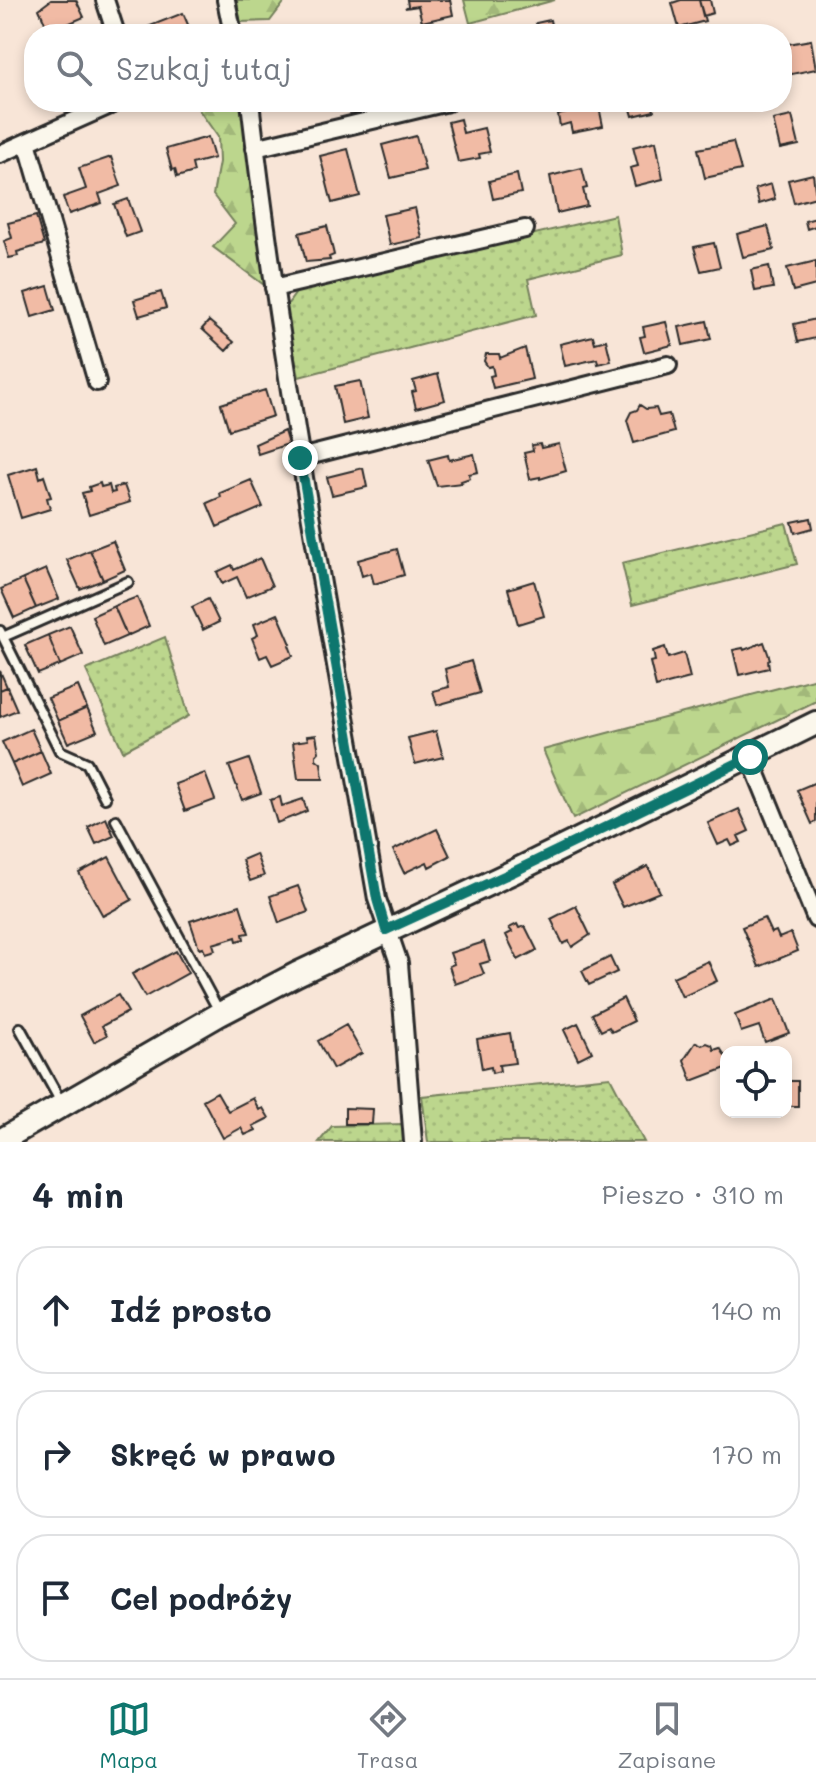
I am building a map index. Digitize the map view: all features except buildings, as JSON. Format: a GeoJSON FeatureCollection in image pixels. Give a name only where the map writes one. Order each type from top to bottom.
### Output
{"type":"FeatureCollection","features":[{"type":"Feature","properties":{"kind":"street"},"geometry":{"type":"LineString","coordinates":[[105,0],[113,24]]}},
{"type":"Feature","properties":{"kind":"street"},"geometry":{"type":"LineString","coordinates":[[226,0],[231,24]]}},
{"type":"Feature","properties":{"kind":"street"},"geometry":{"type":"LineString","coordinates":[[0,154],[94,112]]}},
{"type":"Feature","properties":{"kind":"street"},"geometry":{"type":"LineString","coordinates":[[251,112],[300,458],[377,899],[399,963],[413,1142]]}},
{"type":"Feature","properties":{"kind":"street"},"geometry":{"type":"LineString","coordinates":[[255,148],[406,112]]}},
{"type":"Feature","properties":{"kind":"street"},"geometry":{"type":"LineString","coordinates":[[27,142],[97,382]]}},
{"type":"Feature","properties":{"kind":"street"},"geometry":{"type":"LineString","coordinates":[[274,288],[525,229]]}},
{"type":"Feature","properties":{"kind":"street"},"geometry":{"type":"LineString","coordinates":[[300,458],[668,365]]}},
{"type":"Feature","properties":{"kind":"street"},"geometry":{"type":"LineString","coordinates":[[0,1141],[220,1014],[386,930],[513,872],[816,723]]}},
{"type":"Feature","properties":{"kind":"street"},"geometry":{"type":"LineString","coordinates":[[750,757],[816,919]]}},
{"type":"Feature","properties":{"kind":"lane"},"geometry":{"type":"LineString","coordinates":[[105,798],[87,763],[60,751],[2,634],[128,582]]}},
{"type":"Feature","properties":{"kind":"lane"},"geometry":{"type":"LineString","coordinates":[[116,820],[220,1014]]}},
{"type":"Feature","properties":{"kind":"lane"},"geometry":{"type":"LineString","coordinates":[[20,1028],[63,1105]]}},
{"type":"Feature","properties":{"kind":"green space"},"geometry":{"type":"Polygon","coordinates":[[[237,0],[286,0],[270,21],[240,22],[237,0]]]}},
{"type":"Feature","properties":{"kind":"green space"},"geometry":{"type":"Polygon","coordinates":[[[464,0],[555,0],[470,23],[464,0]]]}},
{"type":"Feature","properties":{"kind":"green space"},"geometry":{"type":"Polygon","coordinates":[[[200,112],[245,112],[272,291],[213,247],[235,224],[213,195],[219,162],[218,137],[200,112]]]}},
{"type":"Feature","properties":{"kind":"green space"},"geometry":{"type":"Polygon","coordinates":[[[615,215],[622,255],[528,279],[536,315],[299,377],[285,308],[298,290],[615,215]]]}},
{"type":"Feature","properties":{"kind":"green space"},"geometry":{"type":"Polygon","coordinates":[[[786,523],[797,564],[632,605],[622,563],[786,523]]]}},
{"type":"Feature","properties":{"kind":"green space"},"geometry":{"type":"Polygon","coordinates":[[[165,637],[189,716],[123,751],[86,670],[165,637]]]}},
{"type":"Feature","properties":{"kind":"green space"},"geometry":{"type":"Polygon","coordinates":[[[816,678],[816,701],[573,819],[543,750],[816,678]]]}},
{"type":"Feature","properties":{"kind":"green space"},"geometry":{"type":"Polygon","coordinates":[[[610,1077],[644,1142],[428,1142],[422,1096],[610,1077]]]}},
{"type":"Feature","properties":{"kind":"green space"},"geometry":{"type":"Polygon","coordinates":[[[403,1124],[404,1142],[319,1142],[332,1126],[403,1124]]]}},
{"type":"Feature","properties":{"kind":"route"},"geometry":{"type":"LineString","coordinates":[[300,458],[377,899],[386,930],[750,757]]}}]}
